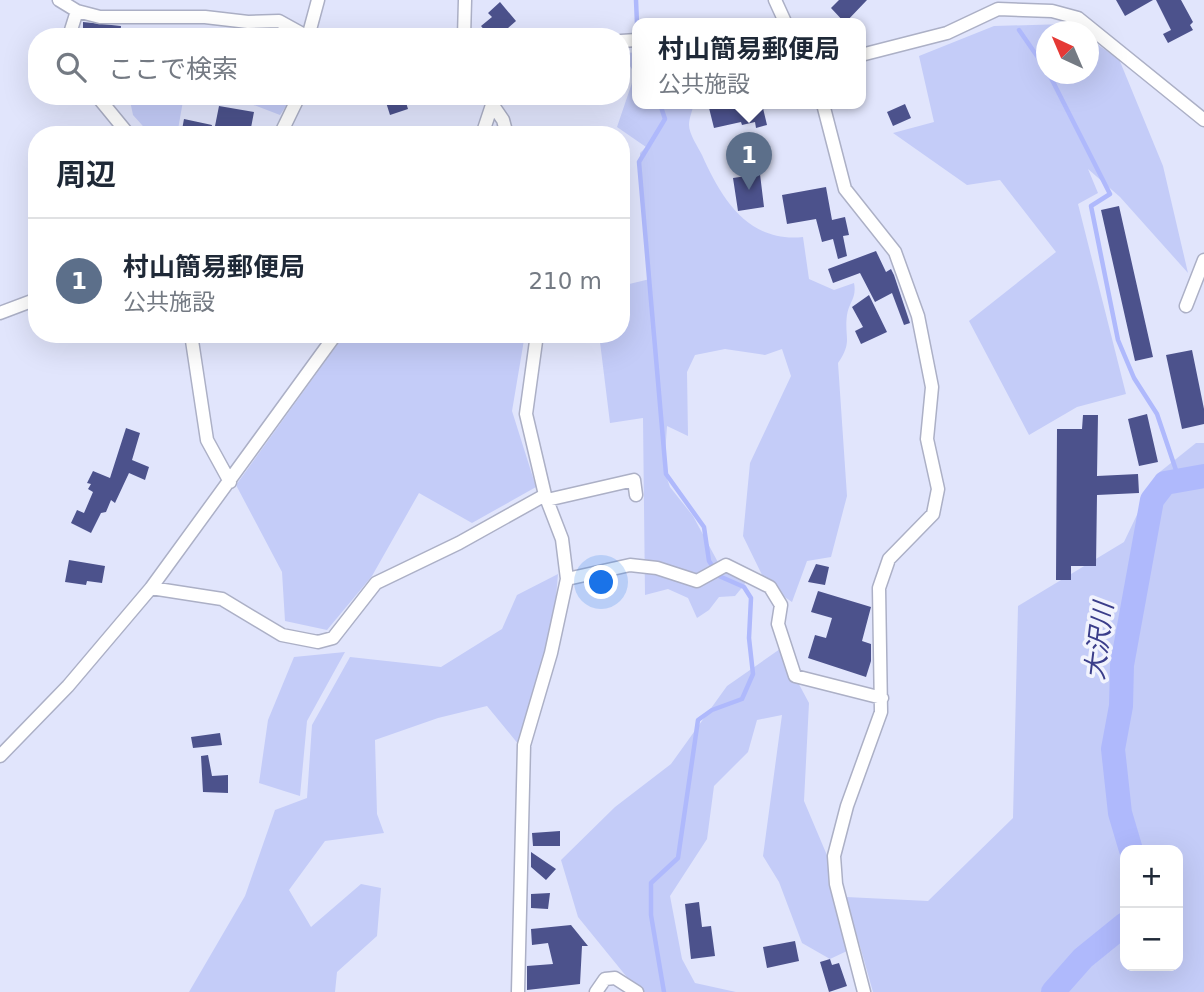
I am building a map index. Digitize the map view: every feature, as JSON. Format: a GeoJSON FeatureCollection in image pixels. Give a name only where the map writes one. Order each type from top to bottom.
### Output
{"type":"FeatureCollection","features":[{"type":"Feature","properties":{"kind":"street"},"geometry":{"type":"LineString","coordinates":[[59,0],[77,11],[100,17],[205,17],[248,22],[279,21],[292,28]]}},
{"type":"Feature","properties":{"kind":"street"},"geometry":{"type":"LineString","coordinates":[[310,28],[318,0]]}},
{"type":"Feature","properties":{"kind":"street"},"geometry":{"type":"LineString","coordinates":[[464,28],[465,0]]}},
{"type":"Feature","properties":{"kind":"street"},"geometry":{"type":"LineString","coordinates":[[775,0],[783,18]]}},
{"type":"Feature","properties":{"kind":"street"},"geometry":{"type":"LineString","coordinates":[[866,54],[947,33],[979,15],[998,9],[1053,6],[1078,18],[1204,120]]}},
{"type":"Feature","properties":{"kind":"street"},"geometry":{"type":"LineString","coordinates":[[72,28],[77,11]]}},
{"type":"Feature","properties":{"kind":"street"},"geometry":{"type":"LineString","coordinates":[[104,105],[122,126]]}},
{"type":"Feature","properties":{"kind":"street"},"geometry":{"type":"LineString","coordinates":[[284,126],[295,105]]}},
{"type":"Feature","properties":{"kind":"street"},"geometry":{"type":"LineString","coordinates":[[485,126],[491,105]]}},
{"type":"Feature","properties":{"kind":"street"},"geometry":{"type":"LineString","coordinates":[[496,105],[505,126]]}},
{"type":"Feature","properties":{"kind":"street"},"geometry":{"type":"LineString","coordinates":[[824,109],[845,189],[895,252],[918,316],[932,387],[927,439],[938,489],[933,514],[890,559],[879,588],[881,712],[847,806],[834,856],[836,884],[864,992]]}},
{"type":"Feature","properties":{"kind":"street"},"geometry":{"type":"LineString","coordinates":[[1186,306],[1204,260]]}},
{"type":"Feature","properties":{"kind":"street"},"geometry":{"type":"LineString","coordinates":[[0,313],[28,302]]}},
{"type":"Feature","properties":{"kind":"street"},"geometry":{"type":"LineString","coordinates":[[192,343],[206,439],[230,482]]}},
{"type":"Feature","properties":{"kind":"street"},"geometry":{"type":"LineString","coordinates":[[0,756],[68,686],[151,588],[330,343]]}},
{"type":"Feature","properties":{"kind":"street"},"geometry":{"type":"LineString","coordinates":[[518,992],[524,746],[551,653],[566,579],[562,540],[546,497],[526,414],[536,343]]}},
{"type":"Feature","properties":{"kind":"street"},"geometry":{"type":"LineString","coordinates":[[151,588],[222,598],[282,635],[318,642],[333,638],[376,583],[546,497],[634,480],[636,495]]}},
{"type":"Feature","properties":{"kind":"street"},"geometry":{"type":"LineString","coordinates":[[566,579],[630,565],[657,568],[697,581],[726,565],[770,587],[781,605],[778,624],[795,676],[882,698]]}},
{"type":"Feature","properties":{"kind":"street"},"geometry":{"type":"LineString","coordinates":[[596,992],[605,979],[615,978],[637,992]]}},
{"type":"Feature","properties":{"kind":"shaded area"},"geometry":{"type":"Polygon","coordinates":[[[1036,25],[1036,84],[1099,84],[1099,46],[1119,59],[1163,166],[1188,273],[1120,197],[1088,169],[1098,193],[1078,204],[1126,394],[1077,407],[1029,435],[969,321],[1056,252],[1000,180],[967,185],[893,133],[934,122],[919,56],[994,26],[1036,25]]]}},
{"type":"Feature","properties":{"kind":"shaded area"},"geometry":{"type":"Polygon","coordinates":[[[632,83],[632,109],[693,109],[689,129],[718,187],[739,214],[752,225],[767,233],[784,237],[803,237],[809,279],[834,290],[854,283],[854,296],[846,323],[847,344],[838,363],[847,496],[831,557],[807,561],[792,602],[767,585],[743,536],[750,463],[791,376],[782,349],[765,355],[725,349],[695,355],[687,372],[688,436],[667,426],[664,470],[670,487],[693,516],[720,566],[741,571],[745,584],[735,596],[719,597],[709,610],[697,618],[688,598],[668,589],[645,595],[643,418],[610,423],[600,343],[630,343],[630,284],[650,279],[640,165],[640,153],[646,147],[630,136],[630,126],[617,126],[624,105],[630,105],[632,83]]]}},
{"type":"Feature","properties":{"kind":"shaded area"},"geometry":{"type":"Polygon","coordinates":[[[131,105],[182,105],[179,126],[143,126],[133,115],[131,105]]]}},
{"type":"Feature","properties":{"kind":"shaded area"},"geometry":{"type":"Polygon","coordinates":[[[254,105],[287,105],[280,115],[254,105]]]}},
{"type":"Feature","properties":{"kind":"shaded area"},"geometry":{"type":"Polygon","coordinates":[[[339,343],[523,343],[512,411],[536,487],[472,523],[419,493],[372,576],[327,630],[285,621],[282,572],[236,485],[339,343]]]}},
{"type":"Feature","properties":{"kind":"shaded area"},"geometry":{"type":"Polygon","coordinates":[[[1196,443],[1204,443],[1204,992],[873,992],[846,897],[928,901],[1013,818],[1018,606],[1124,542],[1156,475],[1196,443]]]}},
{"type":"Feature","properties":{"kind":"shaded area"},"geometry":{"type":"Polygon","coordinates":[[[558,574],[554,620],[519,745],[487,706],[438,718],[375,740],[377,814],[384,833],[325,841],[289,890],[311,927],[361,884],[381,888],[377,936],[337,972],[335,992],[189,992],[245,896],[275,810],[307,798],[312,725],[350,657],[441,667],[502,629],[517,595],[558,574]]]}},
{"type":"Feature","properties":{"kind":"shaded area"},"geometry":{"type":"Polygon","coordinates":[[[780,649],[809,703],[804,801],[829,860],[847,951],[830,959],[802,943],[779,882],[763,856],[782,715],[757,720],[748,752],[714,786],[707,839],[670,896],[682,959],[695,983],[736,992],[639,992],[578,917],[561,860],[615,807],[671,764],[727,686],[780,649]]]}},
{"type":"Feature","properties":{"kind":"shaded area"},"geometry":{"type":"Polygon","coordinates":[[[345,652],[307,721],[300,796],[259,783],[268,720],[294,657],[345,652]]]}},
{"type":"Feature","properties":{"kind":"building"},"geometry":{"type":"Polygon","coordinates":[[[839,0],[867,0],[850,18],[840,18],[831,8],[839,0]]]}},
{"type":"Feature","properties":{"kind":"building"},"geometry":{"type":"Polygon","coordinates":[[[1116,0],[1153,0],[1125,16],[1116,0]]]}},
{"type":"Feature","properties":{"kind":"building"},"geometry":{"type":"Polygon","coordinates":[[[1156,0],[1181,0],[1193,22],[1190,25],[1193,30],[1168,43],[1163,34],[1171,30],[1156,0]]]}},
{"type":"Feature","properties":{"kind":"building"},"geometry":{"type":"Polygon","coordinates":[[[500,2],[516,21],[508,28],[483,28],[481,26],[492,17],[488,13],[500,2]]]}},
{"type":"Feature","properties":{"kind":"building"},"geometry":{"type":"Polygon","coordinates":[[[83,22],[121,26],[121,28],[83,28],[83,22]]]}},
{"type":"Feature","properties":{"kind":"building"},"geometry":{"type":"Polygon","coordinates":[[[905,104],[911,118],[893,126],[887,112],[905,104]]]}},
{"type":"Feature","properties":{"kind":"building"},"geometry":{"type":"Polygon","coordinates":[[[387,105],[407,105],[408,109],[390,115],[387,105]]]}},
{"type":"Feature","properties":{"kind":"building"},"geometry":{"type":"Polygon","coordinates":[[[219,106],[254,112],[251,126],[215,126],[219,106]]]}},
{"type":"Feature","properties":{"kind":"building"},"geometry":{"type":"Polygon","coordinates":[[[709,109],[763,109],[767,125],[756,128],[755,122],[742,125],[741,122],[714,128],[709,109]]]}},
{"type":"Feature","properties":{"kind":"building"},"geometry":{"type":"Polygon","coordinates":[[[184,119],[212,125],[212,126],[183,126],[184,119]]]}},
{"type":"Feature","properties":{"kind":"building"},"geometry":{"type":"Polygon","coordinates":[[[760,174],[764,207],[738,211],[733,178],[760,174]]]}},
{"type":"Feature","properties":{"kind":"building"},"geometry":{"type":"Polygon","coordinates":[[[826,187],[832,220],[845,217],[849,235],[843,236],[847,256],[838,259],[833,239],[822,242],[816,219],[787,224],[782,195],[826,187]]]}},
{"type":"Feature","properties":{"kind":"building"},"geometry":{"type":"Polygon","coordinates":[[[1119,206],[1153,357],[1135,361],[1101,210],[1119,206]]]}},
{"type":"Feature","properties":{"kind":"building"},"geometry":{"type":"Polygon","coordinates":[[[876,251],[886,272],[891,269],[894,275],[910,323],[904,325],[892,293],[875,302],[860,273],[833,283],[828,269],[876,251]]]}},
{"type":"Feature","properties":{"kind":"building"},"geometry":{"type":"Polygon","coordinates":[[[869,295],[887,332],[861,344],[855,331],[863,327],[852,307],[869,295]]]}},
{"type":"Feature","properties":{"kind":"building"},"geometry":{"type":"Polygon","coordinates":[[[1192,350],[1204,409],[1204,424],[1182,429],[1166,355],[1192,350]]]}},
{"type":"Feature","properties":{"kind":"building"},"geometry":{"type":"Polygon","coordinates":[[[1147,414],[1158,462],[1139,466],[1128,419],[1147,414]]]}},
{"type":"Feature","properties":{"kind":"building"},"geometry":{"type":"Polygon","coordinates":[[[1083,415],[1098,415],[1097,476],[1138,474],[1139,493],[1097,495],[1096,566],[1071,566],[1071,580],[1056,580],[1057,429],[1082,429],[1083,415]]]}},
{"type":"Feature","properties":{"kind":"building"},"geometry":{"type":"Polygon","coordinates":[[[126,428],[140,433],[132,460],[149,467],[145,480],[129,473],[115,503],[111,500],[91,533],[71,523],[77,510],[84,513],[93,492],[88,489],[91,484],[87,483],[93,471],[110,478],[126,428]]]}},
{"type":"Feature","properties":{"kind":"building"},"geometry":{"type":"Polygon","coordinates":[[[69,560],[105,566],[102,583],[87,581],[86,585],[65,582],[69,560]]]}},
{"type":"Feature","properties":{"kind":"building"},"geometry":{"type":"Polygon","coordinates":[[[816,564],[829,567],[825,585],[808,582],[816,564]]]}},
{"type":"Feature","properties":{"kind":"building"},"geometry":{"type":"Polygon","coordinates":[[[818,591],[871,607],[862,641],[871,644],[871,661],[866,677],[808,658],[815,635],[826,638],[832,618],[811,612],[818,591]]]}},
{"type":"Feature","properties":{"kind":"building"},"geometry":{"type":"Polygon","coordinates":[[[220,733],[222,745],[193,748],[191,737],[220,733]]]}},
{"type":"Feature","properties":{"kind":"building"},"geometry":{"type":"Polygon","coordinates":[[[208,755],[212,776],[228,775],[228,793],[203,792],[201,756],[208,755]]]}},
{"type":"Feature","properties":{"kind":"building"},"geometry":{"type":"Polygon","coordinates":[[[560,831],[560,846],[533,846],[532,833],[560,831]]]}},
{"type":"Feature","properties":{"kind":"building"},"geometry":{"type":"Polygon","coordinates":[[[531,852],[556,869],[546,880],[531,867],[531,852]]]}},
{"type":"Feature","properties":{"kind":"building"},"geometry":{"type":"Polygon","coordinates":[[[550,893],[548,909],[531,908],[531,894],[550,893]]]}},
{"type":"Feature","properties":{"kind":"building"},"geometry":{"type":"Polygon","coordinates":[[[699,902],[702,927],[711,926],[715,956],[691,959],[685,904],[699,902]]]}},
{"type":"Feature","properties":{"kind":"building"},"geometry":{"type":"Polygon","coordinates":[[[571,925],[588,946],[582,946],[580,984],[527,990],[527,966],[553,964],[548,943],[532,945],[531,929],[571,925]]]}},
{"type":"Feature","properties":{"kind":"building"},"geometry":{"type":"Polygon","coordinates":[[[795,941],[799,961],[767,968],[763,947],[795,941]]]}},
{"type":"Feature","properties":{"kind":"building"},"geometry":{"type":"Polygon","coordinates":[[[830,959],[832,965],[839,963],[847,986],[829,992],[820,962],[830,959]]]}},
{"type":"Feature","properties":{"kind":"waterway"},"geometry":{"type":"LineString","coordinates":[[636,0],[637,18]]}},
{"type":"Feature","properties":{"kind":"waterway"},"geometry":{"type":"LineString","coordinates":[[1019,30],[1036,55]]}},
{"type":"Feature","properties":{"kind":"waterway"},"geometry":{"type":"LineString","coordinates":[[1054,84],[1110,194],[1091,206],[1118,340],[1134,378],[1157,414],[1179,479]]}},
{"type":"Feature","properties":{"kind":"waterway"},"geometry":{"type":"LineString","coordinates":[[662,109],[665,119],[639,162],[666,474],[704,527],[709,561],[719,576],[744,587],[751,598],[749,638],[753,674],[742,699],[712,710],[698,720],[678,858],[651,883],[651,915],[664,992]]}},
{"type":"Feature","properties":{"kind":"waterway","name":"大沢川"},"geometry":{"type":"LineString","coordinates":[[1130,845],[1120,813],[1113,749],[1121,706],[1122,665],[1152,500],[1165,483],[1204,476]]}},
{"type":"Feature","properties":{"kind":"waterway","name":"大沢川"},"geometry":{"type":"LineString","coordinates":[[1053,992],[1083,958],[1120,928]]}},
{"type":"Feature","properties":{"kind":"place","name":"村山簡易郵便局"},"geometry":{"type":"Point","coordinates":[749,190]}}]}
